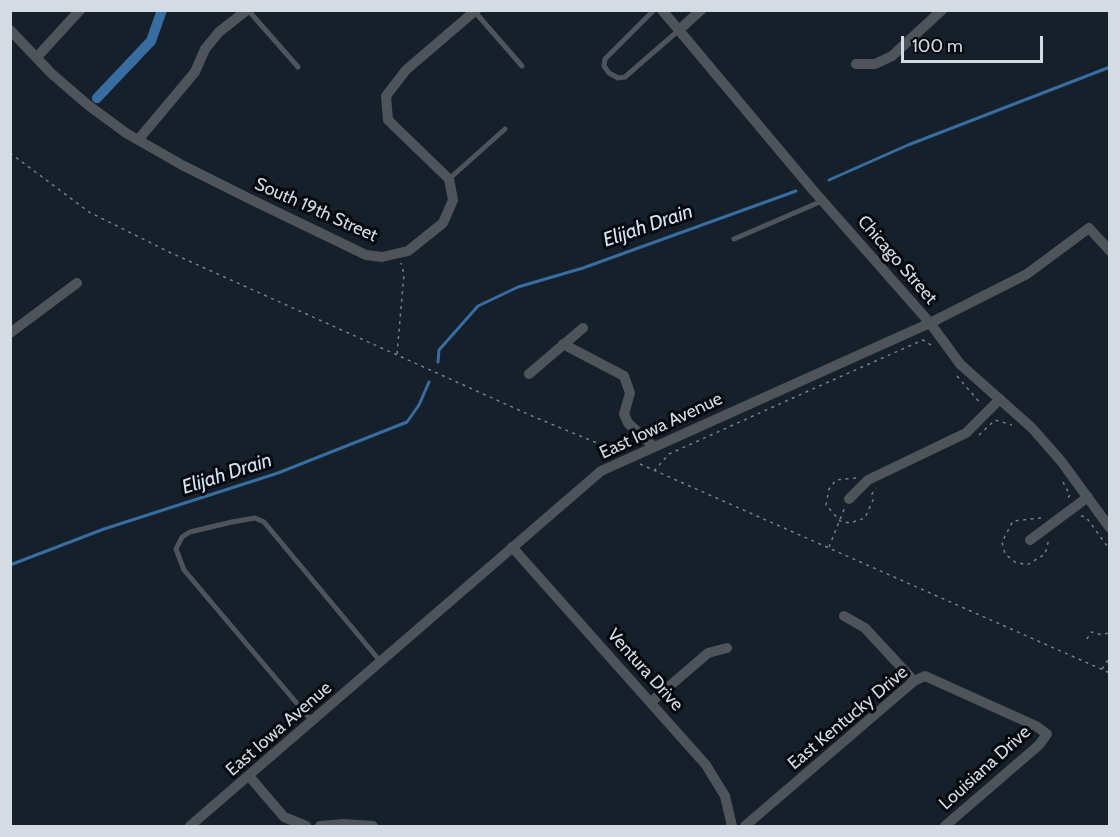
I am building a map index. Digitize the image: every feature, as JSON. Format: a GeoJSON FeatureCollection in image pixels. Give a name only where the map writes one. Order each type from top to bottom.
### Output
{"type":"FeatureCollection","features":[{"type":"Feature","properties":{"kind":"street"},"geometry":{"type":"LineString","coordinates":[[37,57],[80,10]]}},
{"type":"Feature","properties":{"kind":"street"},"geometry":{"type":"LineString","coordinates":[[138,140],[195,72],[205,49],[219,32],[248,10]]}},
{"type":"Feature","properties":{"kind":"street","name":"Chicago Street"},"geometry":{"type":"LineString","coordinates":[[662,10],[822,201],[930,323],[960,364],[1032,428],[1110,528]]}},
{"type":"Feature","properties":{"kind":"street"},"geometry":{"type":"LineString","coordinates":[[678,30],[701,10]]}},
{"type":"Feature","properties":{"kind":"street"},"geometry":{"type":"LineString","coordinates":[[856,64],[875,64],[892,56],[942,10]]}},
{"type":"Feature","properties":{"kind":"street"},"geometry":{"type":"LineString","coordinates":[[398,255],[408,251],[443,223],[453,200],[449,179],[388,120],[386,96],[406,70],[475,11]]}},
{"type":"Feature","properties":{"kind":"street","name":"South 19th Street"},"geometry":{"type":"LineString","coordinates":[[10,30],[88,105],[138,140],[182,165],[366,255],[398,255]]}},
{"type":"Feature","properties":{"kind":"street","name":"East Iowa Avenue"},"geometry":{"type":"LineString","coordinates":[[190,826],[601,471],[930,323],[1027,274],[1089,228],[1110,251]]}},
{"type":"Feature","properties":{"kind":"street"},"geometry":{"type":"LineString","coordinates":[[10,333],[77,283]]}},
{"type":"Feature","properties":{"kind":"street"},"geometry":{"type":"LineString","coordinates":[[529,374],[583,328]]}},
{"type":"Feature","properties":{"kind":"street"},"geometry":{"type":"LineString","coordinates":[[563,344],[624,376],[630,393],[624,414],[628,423],[653,446]]}},
{"type":"Feature","properties":{"kind":"street"},"geometry":{"type":"LineString","coordinates":[[849,499],[878,475],[966,433],[1000,399]]}},
{"type":"Feature","properties":{"kind":"street"},"geometry":{"type":"LineString","coordinates":[[1030,540],[1088,497]]}},
{"type":"Feature","properties":{"kind":"street","name":"Ventura Drive"},"geometry":{"type":"LineString","coordinates":[[513,547],[716,779],[725,796],[732,826]]}},
{"type":"Feature","properties":{"kind":"street"},"geometry":{"type":"LineString","coordinates":[[844,616],[864,628],[914,681]]}},
{"type":"Feature","properties":{"kind":"street"},"geometry":{"type":"LineString","coordinates":[[651,702],[708,653],[727,648]]}},
{"type":"Feature","properties":{"kind":"street","name":"East Kentucky Drive"},"geometry":{"type":"LineString","coordinates":[[745,826],[914,681],[925,676],[1036,726],[1047,734]]}},
{"type":"Feature","properties":{"kind":"street","name":"Louisiana Drive"},"geometry":{"type":"LineString","coordinates":[[945,826],[1039,745],[1047,734]]}},
{"type":"Feature","properties":{"kind":"street"},"geometry":{"type":"LineString","coordinates":[[249,776],[284,817],[306,826]]}},
{"type":"Feature","properties":{"kind":"street"},"geometry":{"type":"LineString","coordinates":[[320,826],[343,824],[373,826]]}},
{"type":"Feature","properties":{"kind":"lane"},"geometry":{"type":"LineString","coordinates":[[248,10],[298,67]]}},
{"type":"Feature","properties":{"kind":"lane"},"geometry":{"type":"LineString","coordinates":[[654,10],[605,58],[604,66],[609,73],[618,78],[626,77],[678,30]]}},
{"type":"Feature","properties":{"kind":"lane"},"geometry":{"type":"LineString","coordinates":[[475,11],[522,66]]}},
{"type":"Feature","properties":{"kind":"lane"},"geometry":{"type":"LineString","coordinates":[[449,179],[505,129]]}},
{"type":"Feature","properties":{"kind":"lane"},"geometry":{"type":"LineString","coordinates":[[734,239],[822,201]]}},
{"type":"Feature","properties":{"kind":"lane"},"geometry":{"type":"LineString","coordinates":[[312,722],[214,609],[184,570],[176,549],[182,537],[190,532],[232,522],[255,518],[264,522],[381,662]]}},
{"type":"Feature","properties":{"kind":"path"},"geometry":{"type":"LineString","coordinates":[[10,153],[89,212],[168,252],[532,416],[609,448],[619,447],[624,452]]}},
{"type":"Feature","properties":{"kind":"path"},"geometry":{"type":"LineString","coordinates":[[397,355],[404,274],[398,255]]}},
{"type":"Feature","properties":{"kind":"path"},"geometry":{"type":"LineString","coordinates":[[637,464],[1110,673]]}},
{"type":"Feature","properties":{"kind":"path"},"geometry":{"type":"LineString","coordinates":[[829,548],[849,499]]}},
{"type":"Feature","properties":{"kind":"path"},"geometry":{"type":"LineString","coordinates":[[1087,639],[1091,632],[1103,635],[1110,632]]}},
{"type":"Feature","properties":{"kind":"path"},"geometry":{"type":"LineString","coordinates":[[1102,670],[1110,657]]}},
{"type":"Feature","properties":{"kind":"waterway"},"geometry":{"type":"LineString","coordinates":[[97,98],[151,41],[162,10]]}},
{"type":"Feature","properties":{"kind":"waterway","name":"Elijah Drain"},"geometry":{"type":"LineString","coordinates":[[829,180],[908,145],[1110,67]]}},
{"type":"Feature","properties":{"kind":"waterway","name":"Elijah Drain"},"geometry":{"type":"LineString","coordinates":[[438,362],[439,350],[478,306],[518,287],[583,268],[796,191]]}},
{"type":"Feature","properties":{"kind":"waterway","name":"Elijah Drain"},"geometry":{"type":"LineString","coordinates":[[10,565],[104,529],[278,473],[407,422],[419,405],[429,382]]}}]}
